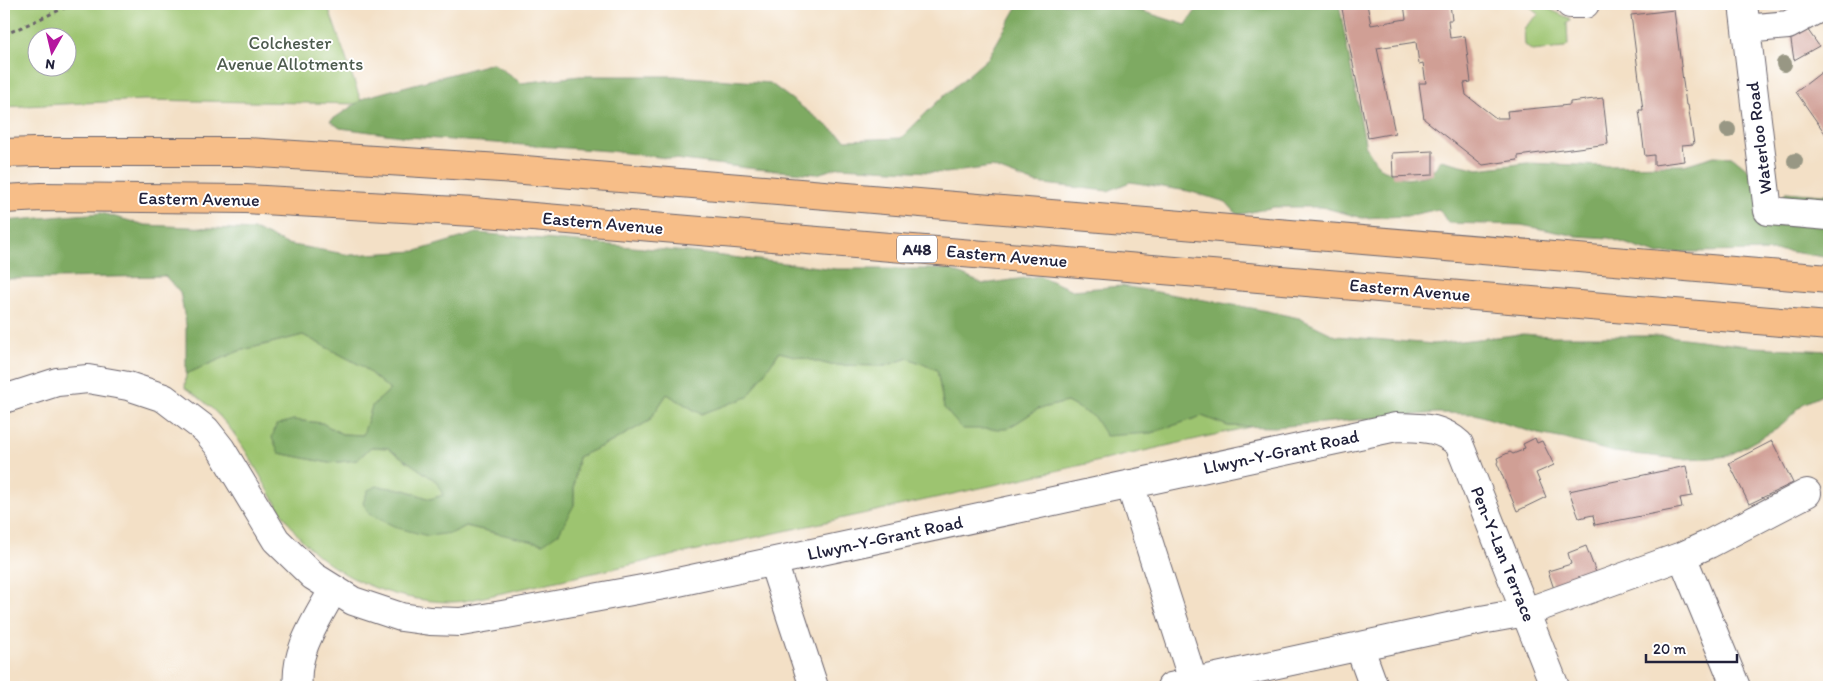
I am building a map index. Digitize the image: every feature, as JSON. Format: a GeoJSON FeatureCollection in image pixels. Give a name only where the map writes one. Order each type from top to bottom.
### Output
{"type":"FeatureCollection","features":[{"type":"Feature","properties":{"kind":"highway"},"geometry":{"type":"LineString","coordinates":[[4,154],[34,152],[246,152],[502,168],[1829,280]]}},
{"type":"Feature","properties":{"kind":"highway","name":"Eastern Avenue"},"geometry":{"type":"LineString","coordinates":[[4,199],[41,197],[246,199],[474,212],[1829,326]]}},
{"type":"Feature","properties":{"kind":"street"},"geometry":{"type":"LineString","coordinates":[[1570,4],[1585,4]]}},
{"type":"Feature","properties":{"kind":"street"},"geometry":{"type":"LineString","coordinates":[[1745,16],[1788,25],[1827,4]]}},
{"type":"Feature","properties":{"kind":"street","name":"Waterloo Road"},"geometry":{"type":"LineString","coordinates":[[1745,16],[1768,212],[1829,216]]}},
{"type":"Feature","properties":{"kind":"street","name":"Llwyn-Y-Grant Road"},"geometry":{"type":"LineString","coordinates":[[4,399],[58,382],[88,379],[128,386],[164,398],[206,430],[221,449],[276,540],[313,576],[352,601],[401,617],[430,621],[461,622],[664,585],[1396,427],[1424,428],[1439,431]]}},
{"type":"Feature","properties":{"kind":"street","name":"Pen-Y-Lan Terrace"},"geometry":{"type":"LineString","coordinates":[[1439,431],[1451,437],[1459,444],[1555,687]]}},
{"type":"Feature","properties":{"kind":"street"},"geometry":{"type":"LineString","coordinates":[[1130,484],[1186,686],[1358,646],[1526,612],[1682,556],[1807,493]]}},
{"type":"Feature","properties":{"kind":"street"},"geometry":{"type":"LineString","coordinates":[[1682,556],[1736,687]]}},
{"type":"Feature","properties":{"kind":"street"},"geometry":{"type":"LineString","coordinates":[[773,562],[814,687]]}},
{"type":"Feature","properties":{"kind":"street"},"geometry":{"type":"LineString","coordinates":[[298,687],[298,662],[304,645],[333,590]]}},
{"type":"Feature","properties":{"kind":"street"},"geometry":{"type":"LineString","coordinates":[[1358,646],[1374,687]]}},
{"type":"Feature","properties":{"kind":"path"},"geometry":{"type":"LineString","coordinates":[[4,36],[73,4]]}},
{"type":"Feature","properties":{"kind":"green space","name":"Colchester Avenue Allotments"},"geometry":{"type":"Polygon","coordinates":[[[4,4],[327,4],[362,104],[144,100],[4,107],[4,4]]]}},
{"type":"Feature","properties":{"kind":"green space"},"geometry":{"type":"Polygon","coordinates":[[[1019,4],[1133,4],[1135,9],[1186,25],[1200,4],[1339,4],[1366,148],[1380,168],[1407,179],[1430,175],[1441,160],[1478,169],[1527,163],[1605,166],[1684,165],[1714,156],[1733,157],[1749,170],[1758,190],[1778,202],[1786,192],[1822,195],[1829,193],[1829,256],[1824,257],[1785,251],[1656,254],[1609,238],[1577,236],[1521,225],[1448,223],[1439,209],[1407,216],[1362,218],[1322,207],[1274,207],[1238,215],[1226,202],[1188,191],[1130,182],[1108,191],[1035,183],[992,167],[946,173],[840,167],[817,174],[756,169],[610,151],[409,137],[340,128],[330,121],[366,97],[493,63],[521,83],[580,76],[675,76],[770,83],[846,140],[901,138],[937,102],[988,58],[1019,4]]]}},
{"type":"Feature","properties":{"kind":"green space"},"geometry":{"type":"Polygon","coordinates":[[[1532,4],[1537,4],[1569,18],[1570,21],[1567,23],[1568,45],[1565,48],[1532,51],[1525,45],[1524,28],[1539,14],[1531,8],[1532,4]]]}},
{"type":"Feature","properties":{"kind":"green space"},"geometry":{"type":"Polygon","coordinates":[[[101,213],[145,225],[256,230],[287,244],[351,255],[416,251],[477,233],[688,252],[836,269],[949,269],[983,284],[1040,276],[1072,290],[1122,286],[1257,309],[1299,318],[1336,336],[1434,344],[1523,334],[1550,336],[1668,336],[1754,347],[1829,351],[1829,392],[1803,404],[1777,429],[1728,456],[1681,459],[1613,452],[1538,434],[1475,414],[1437,413],[1275,427],[1228,426],[1202,416],[1151,433],[1106,436],[1094,417],[1067,402],[1038,409],[1007,429],[962,429],[944,408],[937,370],[908,358],[885,366],[831,365],[779,352],[748,397],[701,414],[667,394],[649,421],[613,441],[578,457],[574,483],[574,505],[559,533],[543,544],[466,526],[452,533],[428,536],[398,528],[369,514],[363,503],[368,490],[377,486],[405,490],[430,499],[443,495],[436,481],[388,448],[371,447],[357,460],[329,463],[279,453],[272,438],[276,425],[293,420],[322,423],[342,434],[363,435],[372,406],[390,390],[362,366],[303,335],[239,351],[186,374],[186,325],[180,292],[165,276],[4,279],[4,221],[101,213]]]}},
{"type":"Feature","properties":{"kind":"green space"},"geometry":{"type":"Polygon","coordinates":[[[303,335],[362,366],[390,390],[372,406],[364,435],[342,434],[322,423],[293,420],[279,453],[329,463],[357,460],[371,447],[388,448],[436,481],[444,495],[430,499],[405,490],[452,533],[466,526],[499,534],[574,505],[574,483],[578,457],[613,441],[649,421],[667,394],[701,414],[774,360],[779,352],[831,365],[885,366],[908,358],[937,370],[944,408],[1007,429],[1038,409],[1067,402],[1094,417],[1151,433],[1202,416],[1228,426],[1254,426],[461,602],[430,601],[383,591],[340,571],[320,557],[303,541],[288,522],[233,432],[204,402],[185,388],[186,374],[239,351],[303,335]]]}},
{"type":"Feature","properties":{"kind":"building"},"geometry":{"type":"Polygon","coordinates":[[[1341,4],[1367,4],[1371,25],[1406,19],[1404,4],[1450,4],[1452,20],[1448,20],[1450,38],[1465,36],[1471,82],[1464,83],[1466,95],[1496,118],[1508,118],[1507,111],[1570,105],[1570,102],[1603,98],[1608,144],[1518,156],[1518,160],[1483,165],[1424,119],[1419,83],[1426,83],[1423,63],[1419,64],[1416,42],[1377,48],[1395,133],[1368,138],[1341,4]]]}},
{"type":"Feature","properties":{"kind":"building"},"geometry":{"type":"Polygon","coordinates":[[[1674,10],[1686,105],[1688,105],[1694,144],[1682,145],[1684,161],[1654,165],[1654,155],[1645,156],[1639,110],[1643,110],[1631,15],[1674,10]]]}},
{"type":"Feature","properties":{"kind":"building"},"geometry":{"type":"Polygon","coordinates":[[[1805,26],[1819,46],[1794,60],[1790,34],[1805,26]]]}},
{"type":"Feature","properties":{"kind":"building"},"geometry":{"type":"Polygon","coordinates":[[[1827,68],[1829,70],[1829,139],[1796,92],[1827,68]]]}},
{"type":"Feature","properties":{"kind":"building"},"geometry":{"type":"Polygon","coordinates":[[[1433,151],[1433,175],[1393,177],[1392,153],[1433,151]]]}},
{"type":"Feature","properties":{"kind":"building"},"geometry":{"type":"Polygon","coordinates":[[[1535,438],[1537,443],[1542,441],[1554,465],[1536,473],[1546,497],[1517,511],[1497,463],[1497,458],[1510,452],[1513,454],[1523,450],[1525,448],[1523,444],[1535,438]]]}},
{"type":"Feature","properties":{"kind":"building"},"geometry":{"type":"Polygon","coordinates":[[[1772,441],[1793,483],[1749,504],[1729,463],[1772,441]]]}},
{"type":"Feature","properties":{"kind":"building"},"geometry":{"type":"Polygon","coordinates":[[[1686,466],[1692,496],[1680,498],[1682,508],[1595,525],[1593,515],[1579,518],[1569,491],[1686,466]]]}},
{"type":"Feature","properties":{"kind":"building"},"geometry":{"type":"Polygon","coordinates":[[[1586,546],[1598,578],[1555,592],[1548,571],[1571,564],[1568,553],[1586,546]]]}}]}
